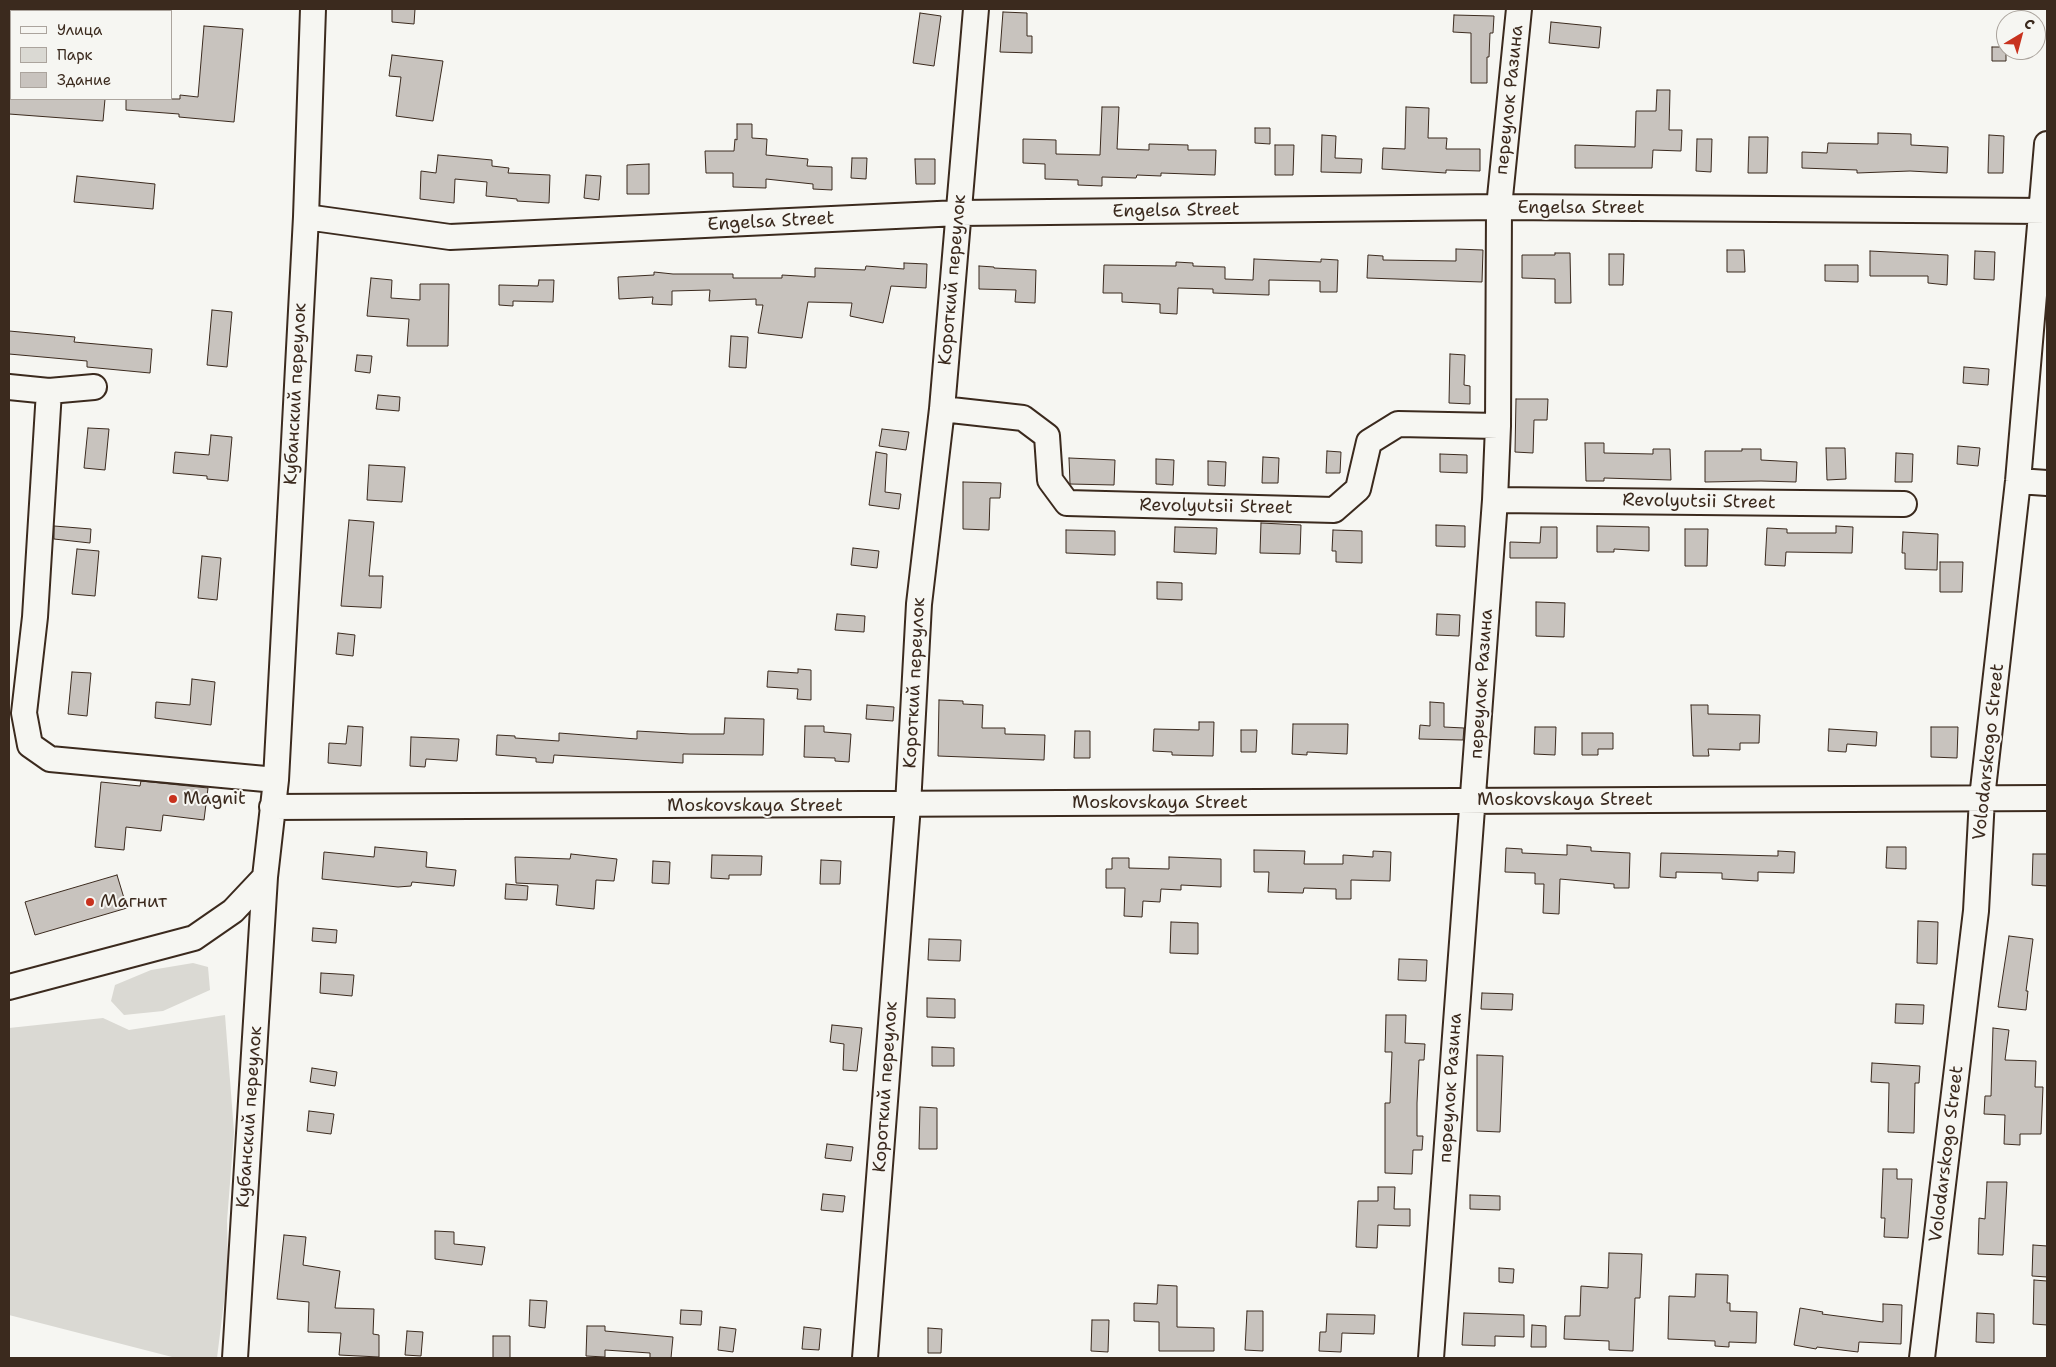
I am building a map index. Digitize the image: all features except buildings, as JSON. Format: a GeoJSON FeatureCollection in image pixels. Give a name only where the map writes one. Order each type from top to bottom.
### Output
{"type":"FeatureCollection","features":[{"type":"Feature","properties":{"kind":"street","name":"Кубанский переулок"},"geometry":{"type":"LineString","coordinates":[[235,1358],[265,877],[276,780],[306,217],[313,9]]}},
{"type":"Feature","properties":{"kind":"street","name":"Короткий переулок"},"geometry":{"type":"LineString","coordinates":[[865,1358],[908,805],[919,604],[942,409],[976,9]]}},
{"type":"Feature","properties":{"kind":"street","name":"переулок Разина"},"geometry":{"type":"LineString","coordinates":[[1431,1358],[1495,500],[1498,426],[1499,208],[1519,9]]}},
{"type":"Feature","properties":{"kind":"street","name":"Volodarskogo Street"},"geometry":{"type":"LineString","coordinates":[[1922,1358],[1976,911],[1982,798],[2018,481],[2044,211],[2047,144]]}},
{"type":"Feature","properties":{"kind":"street","name":"Engelsa Street"},"geometry":{"type":"LineString","coordinates":[[306,217],[450,237],[959,213],[1499,208],[2044,211]]}},
{"type":"Feature","properties":{"kind":"street"},"geometry":{"type":"LineString","coordinates":[[9,387],[49,391],[94,387]]}},
{"type":"Feature","properties":{"kind":"street"},"geometry":{"type":"LineString","coordinates":[[49,391],[35,617],[24,713],[30,745],[50,759],[276,780]]}},
{"type":"Feature","properties":{"kind":"street","name":"Revolyutsii Street"},"geometry":{"type":"LineString","coordinates":[[942,409],[1023,418],[1047,436],[1050,480],[1067,503],[1334,510],[1358,489],[1369,442],[1398,424],[1498,426]]}},
{"type":"Feature","properties":{"kind":"street"},"geometry":{"type":"LineString","coordinates":[[2018,481],[2047,483]]}},
{"type":"Feature","properties":{"kind":"street","name":"Revolyutsii Street"},"geometry":{"type":"LineString","coordinates":[[1495,500],[1904,504]]}},
{"type":"Feature","properties":{"kind":"street","name":"Moskovskaya Street"},"geometry":{"type":"LineString","coordinates":[[272,807],[2047,798]]}},
{"type":"Feature","properties":{"kind":"street"},"geometry":{"type":"LineString","coordinates":[[9,987],[194,938],[233,911],[265,877]]}},
{"type":"Feature","properties":{"kind":"green space"},"geometry":{"type":"Polygon","coordinates":[[[193,963],[208,967],[210,990],[163,1011],[124,1015],[111,1001],[115,985],[151,970],[193,963]]]}},
{"type":"Feature","properties":{"kind":"green space"},"geometry":{"type":"Polygon","coordinates":[[[225,1015],[234,1132],[227,1221],[228,1269],[217,1358],[176,1358],[9,1315],[9,1028],[103,1018],[129,1030],[225,1015]]]}},
{"type":"Feature","properties":{"kind":"place","name":"Magnit"},"geometry":{"type":"Point","coordinates":[173,799]}},
{"type":"Feature","properties":{"kind":"place","name":"Магнит"},"geometry":{"type":"Point","coordinates":[90,902]}}]}
